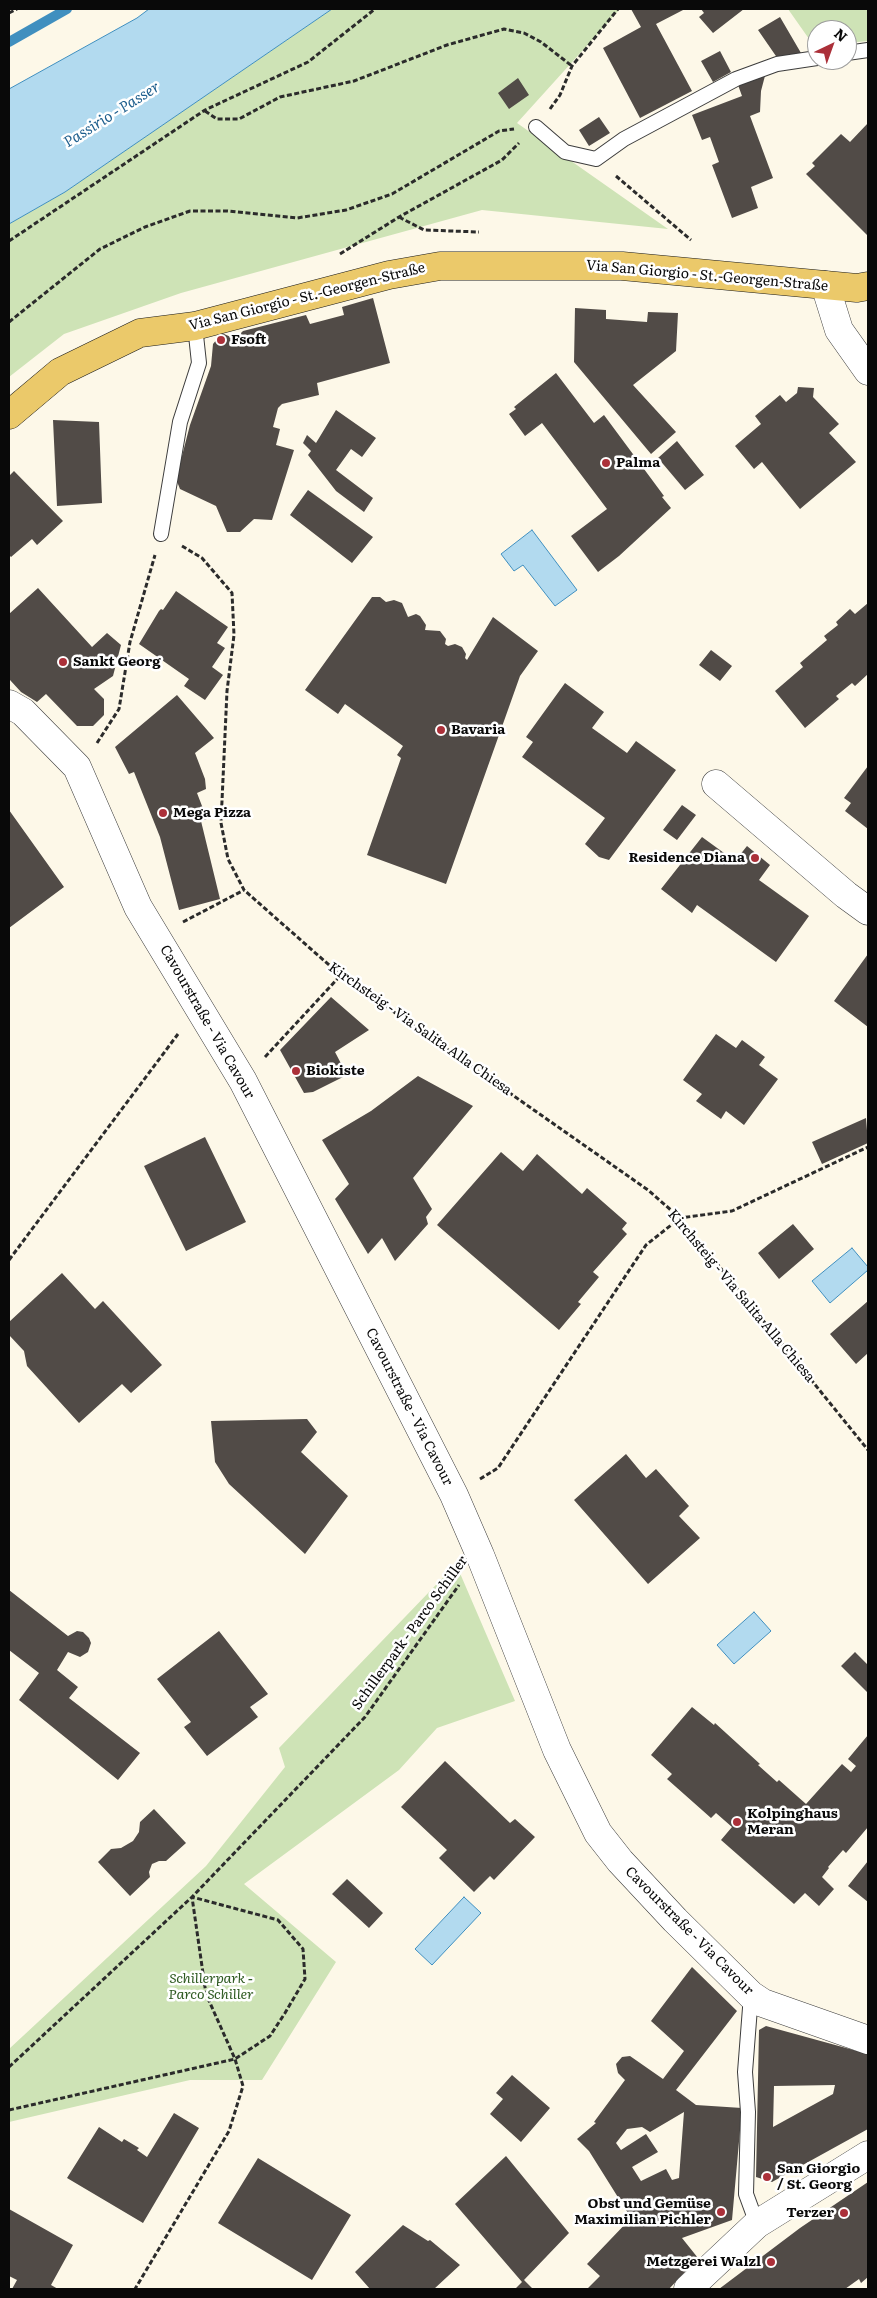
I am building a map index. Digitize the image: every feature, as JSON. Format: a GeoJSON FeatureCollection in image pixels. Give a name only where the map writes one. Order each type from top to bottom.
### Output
{"type":"FeatureCollection","features":[{"type":"Feature","properties":{"kind":"main road","name":"Via San Giorgio - St.-Georgen-Straße"},"geometry":{"type":"LineString","coordinates":[[9,415],[60,372],[140,333],[195,326],[389,275],[440,266],[622,266],[857,288],[868,286]]}},
{"type":"Feature","properties":{"kind":"street"},"geometry":{"type":"LineString","coordinates":[[825,285],[839,330],[868,371]]}},
{"type":"Feature","properties":{"kind":"street","name":"Cavourstraße - Via Cavour"},"geometry":{"type":"LineString","coordinates":[[9,704],[24,712],[77,767],[138,907],[243,1081],[454,1495],[480,1555],[557,1750],[598,1833],[620,1861],[675,1920],[751,1995],[763,2003],[868,2040]]}},
{"type":"Feature","properties":{"kind":"street"},"geometry":{"type":"LineString","coordinates":[[716,784],[846,895],[868,911]]}},
{"type":"Feature","properties":{"kind":"street"},"geometry":{"type":"LineString","coordinates":[[688,2289],[757,2224],[868,2155]]}},
{"type":"Feature","properties":{"kind":"lane"},"geometry":{"type":"LineString","coordinates":[[536,126],[565,152],[596,159],[624,139],[736,79],[777,64],[807,60]]}},
{"type":"Feature","properties":{"kind":"lane"},"geometry":{"type":"LineString","coordinates":[[161,534],[180,422],[199,363],[195,326]]}},
{"type":"Feature","properties":{"kind":"lane"},"geometry":{"type":"LineString","coordinates":[[751,1995],[745,2072],[748,2112],[746,2194],[757,2224]]}},
{"type":"Feature","properties":{"kind":"path"},"geometry":{"type":"LineString","coordinates":[[9,13],[16,9]]}},
{"type":"Feature","properties":{"kind":"path"},"geometry":{"type":"LineString","coordinates":[[9,241],[205,110],[308,62],[376,9]]}},
{"type":"Feature","properties":{"kind":"path"},"geometry":{"type":"LineString","coordinates":[[338,255],[398,217],[502,160],[536,126],[560,95],[572,66],[618,9]]}},
{"type":"Feature","properties":{"kind":"path"},"geometry":{"type":"LineString","coordinates":[[205,110],[217,119],[239,119],[280,97],[354,81],[447,45],[504,29],[524,33],[541,42],[572,66]]}},
{"type":"Feature","properties":{"kind":"path"},"geometry":{"type":"LineString","coordinates":[[9,322],[100,249],[145,227],[190,211],[227,211],[296,218],[346,210],[392,194],[499,130],[536,126]]}},
{"type":"Feature","properties":{"kind":"path"},"geometry":{"type":"LineString","coordinates":[[596,159],[691,241],[682,240]]}},
{"type":"Feature","properties":{"kind":"path"},"geometry":{"type":"LineString","coordinates":[[77,767],[103,736],[119,709],[130,642],[161,534]]}},
{"type":"Feature","properties":{"kind":"path","name":"Kirchsteig - Via Salita Alla Chiesa"},"geometry":{"type":"LineString","coordinates":[[161,534],[202,558],[232,593],[234,635],[227,691],[221,823],[228,859],[244,890],[341,975],[648,1190],[680,1218],[868,1450]]}},
{"type":"Feature","properties":{"kind":"path"},"geometry":{"type":"LineString","coordinates":[[156,937],[244,890]]}},
{"type":"Feature","properties":{"kind":"path"},"geometry":{"type":"LineString","coordinates":[[243,1081],[341,975]]}},
{"type":"Feature","properties":{"kind":"path"},"geometry":{"type":"LineString","coordinates":[[9,1260],[182,1028],[204,1014]]}},
{"type":"Feature","properties":{"kind":"path"},"geometry":{"type":"LineString","coordinates":[[454,1495],[498,1468],[646,1245],[680,1218],[732,1211],[868,1147]]}},
{"type":"Feature","properties":{"kind":"path","name":"Schillerpark - Parco Schiller"},"geometry":{"type":"LineString","coordinates":[[9,2067],[192,1897],[365,1717],[480,1555]]}},
{"type":"Feature","properties":{"kind":"path"},"geometry":{"type":"LineString","coordinates":[[9,2110],[235,2060],[270,2036],[285,2013],[305,1979],[303,1949],[278,1920],[192,1897],[206,1994],[235,2060],[244,2086],[229,2132],[135,2289]]}},
{"type":"Feature","properties":{"kind":"green space"},"geometry":{"type":"Polygon","coordinates":[[[332,9],[620,9],[517,123],[668,229],[482,210],[181,293],[64,334],[9,377],[9,224],[65,192],[332,9]]]}},
{"type":"Feature","properties":{"kind":"green space"},"geometry":{"type":"Polygon","coordinates":[[[788,9],[868,9],[868,41],[857,42],[857,20],[807,20],[807,36],[788,9]]]}},
{"type":"Feature","properties":{"kind":"green space","name":"Schillerpark - Parco Schiller"},"geometry":{"type":"Polygon","coordinates":[[[456,1564],[515,1701],[437,1728],[399,1770],[244,1884],[336,1962],[262,2080],[190,2080],[9,2122],[9,2049],[206,1866],[285,1767],[279,1748],[456,1564]]]}},
{"type":"Feature","properties":{"kind":"water","name":"Passirio - Passer"},"geometry":{"type":"Polygon","coordinates":[[[149,9],[332,9],[65,192],[9,224],[9,89],[137,18],[149,9]]]}},
{"type":"Feature","properties":{"kind":"water"},"geometry":{"type":"Polygon","coordinates":[[[532,530],[577,590],[555,606],[523,565],[514,571],[501,554],[532,530]]]}},
{"type":"Feature","properties":{"kind":"water"},"geometry":{"type":"Polygon","coordinates":[[[852,1248],[868,1267],[868,1270],[830,1303],[812,1281],[852,1248]]]}},
{"type":"Feature","properties":{"kind":"water"},"geometry":{"type":"Polygon","coordinates":[[[754,1612],[771,1631],[734,1664],[717,1645],[754,1612]]]}},
{"type":"Feature","properties":{"kind":"water"},"geometry":{"type":"Polygon","coordinates":[[[464,1897],[481,1913],[432,1965],[415,1949],[464,1897]]]}},
{"type":"Feature","properties":{"kind":"building"},"geometry":{"type":"Polygon","coordinates":[[[631,9],[685,9],[656,24],[692,91],[640,118],[603,48],[641,27],[631,9]]]}},
{"type":"Feature","properties":{"kind":"building"},"geometry":{"type":"Polygon","coordinates":[[[701,9],[744,9],[713,33],[699,17],[704,13],[701,9]]]}},
{"type":"Feature","properties":{"kind":"building"},"geometry":{"type":"Polygon","coordinates":[[[780,17],[801,53],[778,59],[758,30],[780,17]]]}},
{"type":"Feature","properties":{"kind":"building"},"geometry":{"type":"Polygon","coordinates":[[[720,51],[731,72],[713,82],[701,61],[720,51]]]}},
{"type":"Feature","properties":{"kind":"building"},"geometry":{"type":"Polygon","coordinates":[[[766,72],[761,91],[760,112],[750,116],[773,178],[751,187],[758,208],[732,218],[712,165],[719,162],[710,137],[702,140],[692,115],[742,96],[738,85],[766,72]]]}},
{"type":"Feature","properties":{"kind":"building"},"geometry":{"type":"Polygon","coordinates":[[[518,78],[529,95],[509,109],[498,93],[518,78]]]}},
{"type":"Feature","properties":{"kind":"building"},"geometry":{"type":"Polygon","coordinates":[[[599,117],[610,133],[589,146],[579,130],[599,117]]]}},
{"type":"Feature","properties":{"kind":"building"},"geometry":{"type":"Polygon","coordinates":[[[868,123],[868,236],[806,174],[815,166],[812,163],[841,134],[850,142],[868,123]]]}},
{"type":"Feature","properties":{"kind":"building"},"geometry":{"type":"Polygon","coordinates":[[[373,298],[390,363],[317,383],[319,395],[282,404],[278,408],[273,427],[280,429],[276,445],[294,450],[272,520],[254,519],[240,532],[227,532],[216,506],[180,489],[176,479],[190,425],[211,366],[213,344],[222,333],[235,339],[243,331],[306,315],[310,324],[344,315],[342,307],[373,298]]]}},
{"type":"Feature","properties":{"kind":"building"},"geometry":{"type":"Polygon","coordinates":[[[575,308],[606,310],[606,319],[647,322],[648,312],[678,313],[676,351],[633,385],[676,432],[651,454],[574,362],[575,308]]]}},
{"type":"Feature","properties":{"kind":"building","name":"Palma"},"geometry":{"type":"Polygon","coordinates":[[[556,373],[594,423],[604,415],[671,508],[619,556],[598,572],[571,536],[607,509],[542,423],[525,436],[509,414],[516,409],[514,407],[556,373]]]}},
{"type":"Feature","properties":{"kind":"building"},"geometry":{"type":"Polygon","coordinates":[[[798,387],[814,388],[813,397],[839,424],[829,433],[856,462],[800,509],[762,462],[754,469],[735,446],[761,424],[755,416],[780,395],[786,402],[797,393],[798,387]]]}},
{"type":"Feature","properties":{"kind":"building"},"geometry":{"type":"Polygon","coordinates":[[[336,410],[376,438],[362,457],[351,449],[336,470],[373,498],[364,512],[336,491],[308,455],[311,451],[303,443],[307,435],[316,443],[336,410]]]}},
{"type":"Feature","properties":{"kind":"building"},"geometry":{"type":"Polygon","coordinates":[[[53,420],[99,422],[102,503],[57,506],[53,420]]]}},
{"type":"Feature","properties":{"kind":"building"},"geometry":{"type":"Polygon","coordinates":[[[677,441],[704,475],[685,490],[658,458],[677,441]]]}},
{"type":"Feature","properties":{"kind":"building"},"geometry":{"type":"Polygon","coordinates":[[[14,471],[63,521],[37,545],[32,539],[11,557],[9,555],[9,476],[14,471]]]}},
{"type":"Feature","properties":{"kind":"building"},"geometry":{"type":"Polygon","coordinates":[[[308,490],[373,537],[352,563],[290,515],[308,490]]]}},
{"type":"Feature","properties":{"kind":"building","name":"Sankt Georg"},"geometry":{"type":"Polygon","coordinates":[[[38,588],[92,647],[107,633],[121,645],[113,676],[94,689],[104,699],[104,715],[93,726],[77,726],[46,694],[37,702],[21,692],[9,681],[9,614],[38,588]]]}},
{"type":"Feature","properties":{"kind":"building"},"geometry":{"type":"Polygon","coordinates":[[[176,591],[228,627],[217,643],[225,648],[212,667],[223,675],[205,700],[184,686],[189,679],[139,644],[159,611],[163,610],[176,591]]]}},
{"type":"Feature","properties":{"kind":"building","name":"Bavaria"},"geometry":{"type":"Polygon","coordinates":[[[372,597],[380,597],[386,602],[394,600],[402,603],[408,617],[416,614],[420,616],[426,625],[425,630],[440,631],[446,639],[445,644],[448,646],[455,644],[462,647],[467,660],[493,617],[538,651],[520,676],[446,884],[367,855],[401,758],[397,755],[403,746],[345,704],[338,714],[305,690],[372,597]]]}},
{"type":"Feature","properties":{"kind":"building"},"geometry":{"type":"Polygon","coordinates":[[[868,603],[868,674],[855,686],[852,683],[836,696],[839,699],[805,728],[775,691],[803,667],[800,663],[827,640],[824,636],[838,625],[836,622],[850,609],[855,614],[868,603]]]}},
{"type":"Feature","properties":{"kind":"building"},"geometry":{"type":"Polygon","coordinates":[[[711,650],[732,666],[720,681],[699,665],[711,650]]]}},
{"type":"Feature","properties":{"kind":"building"},"geometry":{"type":"Polygon","coordinates":[[[565,683],[604,712],[592,728],[627,753],[636,741],[676,770],[609,860],[599,857],[585,844],[605,818],[522,757],[533,742],[526,737],[565,683]]]}},
{"type":"Feature","properties":{"kind":"building"},"geometry":{"type":"Polygon","coordinates":[[[177,695],[214,738],[195,753],[205,779],[206,789],[197,793],[207,819],[201,821],[220,899],[179,910],[160,837],[134,772],[129,774],[115,747],[177,695]]]}},
{"type":"Feature","properties":{"kind":"building"},"geometry":{"type":"Polygon","coordinates":[[[868,766],[868,829],[845,811],[851,803],[844,798],[868,766]]]}},
{"type":"Feature","properties":{"kind":"building"},"geometry":{"type":"Polygon","coordinates":[[[682,805],[696,815],[677,840],[663,830],[682,805]]]}},
{"type":"Feature","properties":{"kind":"building"},"geometry":{"type":"Polygon","coordinates":[[[9,810],[64,887],[9,928],[9,810]]]}},
{"type":"Feature","properties":{"kind":"building"},"geometry":{"type":"Polygon","coordinates":[[[702,837],[735,861],[747,846],[770,865],[759,880],[809,916],[776,962],[697,905],[692,913],[661,889],[702,837]]]}},
{"type":"Feature","properties":{"kind":"building"},"geometry":{"type":"Polygon","coordinates":[[[868,954],[868,1027],[834,1001],[868,954]]]}},
{"type":"Feature","properties":{"kind":"building"},"geometry":{"type":"Polygon","coordinates":[[[331,997],[369,1030],[335,1052],[347,1075],[313,1092],[304,1093],[280,1050],[331,997]]]}},
{"type":"Feature","properties":{"kind":"building"},"geometry":{"type":"Polygon","coordinates":[[[716,1034],[736,1048],[742,1040],[765,1057],[759,1065],[778,1079],[744,1125],[726,1111],[721,1119],[696,1101],[702,1094],[683,1080],[716,1034]]]}},
{"type":"Feature","properties":{"kind":"building"},"geometry":{"type":"Polygon","coordinates":[[[418,1076],[473,1106],[413,1178],[432,1209],[426,1217],[428,1224],[395,1261],[382,1238],[368,1254],[335,1199],[349,1184],[322,1140],[371,1111],[418,1076]]]}},
{"type":"Feature","properties":{"kind":"building"},"geometry":{"type":"Polygon","coordinates":[[[866,1118],[868,1143],[822,1164],[812,1142],[866,1118]]]}},
{"type":"Feature","properties":{"kind":"building"},"geometry":{"type":"Polygon","coordinates":[[[205,1137],[246,1222],[186,1251],[144,1166],[205,1137]]]}},
{"type":"Feature","properties":{"kind":"building"},"geometry":{"type":"Polygon","coordinates":[[[501,1152],[523,1171],[537,1154],[582,1194],[587,1188],[627,1223],[622,1229],[627,1234],[593,1272],[599,1277],[578,1302],[581,1304],[559,1330],[437,1225],[501,1152]]]}},
{"type":"Feature","properties":{"kind":"building"},"geometry":{"type":"Polygon","coordinates":[[[793,1224],[814,1249],[779,1279],[758,1253],[793,1224]]]}},
{"type":"Feature","properties":{"kind":"building"},"geometry":{"type":"Polygon","coordinates":[[[62,1273],[95,1309],[103,1301],[162,1365],[131,1393],[122,1384],[79,1423],[27,1366],[24,1351],[9,1335],[9,1322],[62,1273]]]}},
{"type":"Feature","properties":{"kind":"building"},"geometry":{"type":"Polygon","coordinates":[[[868,1301],[868,1353],[856,1364],[830,1334],[868,1301]]]}},
{"type":"Feature","properties":{"kind":"building"},"geometry":{"type":"Polygon","coordinates":[[[307,1419],[317,1432],[301,1452],[348,1496],[305,1554],[229,1484],[215,1462],[211,1421],[307,1419]]]}},
{"type":"Feature","properties":{"kind":"building"},"geometry":{"type":"Polygon","coordinates":[[[626,1454],[646,1478],[656,1469],[689,1506],[679,1516],[700,1538],[648,1584],[574,1500],[626,1454]]]}},
{"type":"Feature","properties":{"kind":"building"},"geometry":{"type":"Polygon","coordinates":[[[9,1590],[68,1636],[77,1631],[83,1632],[89,1638],[91,1643],[88,1652],[80,1657],[68,1652],[57,1670],[78,1687],[69,1698],[140,1753],[118,1780],[19,1700],[39,1673],[9,1650],[9,1590]]]}},
{"type":"Feature","properties":{"kind":"building"},"geometry":{"type":"Polygon","coordinates":[[[219,1631],[268,1694],[250,1707],[258,1717],[207,1756],[184,1727],[191,1722],[157,1679],[219,1631]]]}},
{"type":"Feature","properties":{"kind":"building"},"geometry":{"type":"Polygon","coordinates":[[[855,1652],[868,1665],[868,1693],[841,1666],[855,1652]]]}},
{"type":"Feature","properties":{"kind":"building"},"geometry":{"type":"Polygon","coordinates":[[[692,1707],[714,1725],[715,1723],[777,1782],[779,1780],[806,1804],[842,1764],[851,1772],[856,1766],[848,1759],[868,1735],[868,1827],[846,1853],[843,1850],[828,1867],[822,1877],[834,1889],[819,1906],[805,1893],[794,1904],[721,1840],[732,1827],[716,1813],[711,1818],[667,1779],[672,1774],[651,1755],[692,1707]]]}},
{"type":"Feature","properties":{"kind":"building"},"geometry":{"type":"Polygon","coordinates":[[[445,1761],[510,1823],[515,1819],[535,1837],[494,1880],[490,1876],[474,1892],[439,1858],[447,1850],[401,1807],[445,1761]]]}},
{"type":"Feature","properties":{"kind":"building"},"geometry":{"type":"Polygon","coordinates":[[[154,1809],[186,1843],[166,1861],[152,1864],[149,1872],[150,1877],[130,1896],[98,1862],[111,1849],[121,1848],[133,1841],[139,1832],[140,1822],[154,1809]]]}},
{"type":"Feature","properties":{"kind":"building"},"geometry":{"type":"Polygon","coordinates":[[[868,1861],[868,1902],[848,1886],[868,1861]]]}},
{"type":"Feature","properties":{"kind":"building"},"geometry":{"type":"Polygon","coordinates":[[[347,1879],[383,1913],[369,1928],[332,1894],[347,1879]]]}},
{"type":"Feature","properties":{"kind":"building"},"geometry":{"type":"Polygon","coordinates":[[[692,1967],[737,2011],[676,2090],[696,2105],[742,2108],[732,2220],[682,2238],[698,2258],[669,2289],[587,2289],[600,2276],[587,2264],[631,2218],[589,2151],[577,2139],[596,2123],[594,2122],[625,2080],[618,2073],[616,2064],[622,2057],[630,2056],[663,2079],[684,2051],[651,2021],[692,1967]],[[684,2112],[650,2132],[642,2127],[627,2129],[616,2143],[621,2150],[646,2134],[658,2152],[632,2167],[641,2181],[666,2169],[672,2180],[679,2178],[684,2112]]]}},
{"type":"Feature","properties":{"kind":"building"},"geometry":{"type":"Polygon","coordinates":[[[766,2026],[868,2054],[868,2129],[772,2182],[756,2177],[759,2030],[766,2026]],[[835,2085],[774,2086],[773,2127],[833,2094],[835,2085]]]}},
{"type":"Feature","properties":{"kind":"building"},"geometry":{"type":"Polygon","coordinates":[[[512,2075],[550,2108],[521,2142],[490,2114],[503,2099],[496,2093],[512,2075]]]}},
{"type":"Feature","properties":{"kind":"building"},"geometry":{"type":"Polygon","coordinates":[[[174,2113],[199,2128],[143,2223],[67,2178],[99,2127],[122,2142],[124,2139],[139,2148],[137,2150],[147,2157],[174,2113]]]}},
{"type":"Feature","properties":{"kind":"building"},"geometry":{"type":"Polygon","coordinates":[[[506,2156],[569,2233],[524,2280],[533,2289],[515,2289],[522,2282],[455,2204],[506,2156]]]}},
{"type":"Feature","properties":{"kind":"building"},"geometry":{"type":"Polygon","coordinates":[[[258,2158],[351,2215],[312,2280],[218,2223],[258,2158]]]}},
{"type":"Feature","properties":{"kind":"building"},"geometry":{"type":"Polygon","coordinates":[[[868,2182],[868,2277],[861,2283],[859,2279],[845,2289],[719,2289],[800,2228],[868,2182]]]}},
{"type":"Feature","properties":{"kind":"building"},"geometry":{"type":"Polygon","coordinates":[[[9,2209],[73,2245],[51,2285],[58,2289],[12,2289],[17,2280],[9,2276],[9,2209]]]}},
{"type":"Feature","properties":{"kind":"building"},"geometry":{"type":"Polygon","coordinates":[[[403,2225],[428,2241],[430,2240],[460,2265],[434,2289],[370,2289],[355,2272],[403,2225]]]}},
{"type":"Feature","properties":{"kind":"waterway"},"geometry":{"type":"LineString","coordinates":[[9,42],[67,9]]}},
{"type":"Feature","properties":{"kind":"place","name":"Fsoft"},"geometry":{"type":"Point","coordinates":[221,340]}},
{"type":"Feature","properties":{"kind":"place","name":"Palma"},"geometry":{"type":"Point","coordinates":[606,463]}},
{"type":"Feature","properties":{"kind":"place","name":"Sankt Georg"},"geometry":{"type":"Point","coordinates":[63,662]}},
{"type":"Feature","properties":{"kind":"place","name":"Bavaria"},"geometry":{"type":"Point","coordinates":[441,730]}},
{"type":"Feature","properties":{"kind":"place","name":"Mega Pizza"},"geometry":{"type":"Point","coordinates":[163,813]}},
{"type":"Feature","properties":{"kind":"place","name":"Residence Diana"},"geometry":{"type":"Point","coordinates":[755,858]}},
{"type":"Feature","properties":{"kind":"place","name":"Biokiste"},"geometry":{"type":"Point","coordinates":[296,1071]}},
{"type":"Feature","properties":{"kind":"place","name":"Kolpinghaus Meran"},"geometry":{"type":"Point","coordinates":[737,1822]}},
{"type":"Feature","properties":{"kind":"place","name":"San Giorgio / St. Georg"},"geometry":{"type":"Point","coordinates":[767,2177]}},
{"type":"Feature","properties":{"kind":"place","name":"Obst und Gemüse Maximilian Pichler"},"geometry":{"type":"Point","coordinates":[721,2212]}},
{"type":"Feature","properties":{"kind":"place","name":"Terzer"},"geometry":{"type":"Point","coordinates":[844,2213]}},
{"type":"Feature","properties":{"kind":"place","name":"Metzgerei Walzl"},"geometry":{"type":"Point","coordinates":[771,2262]}}]}
